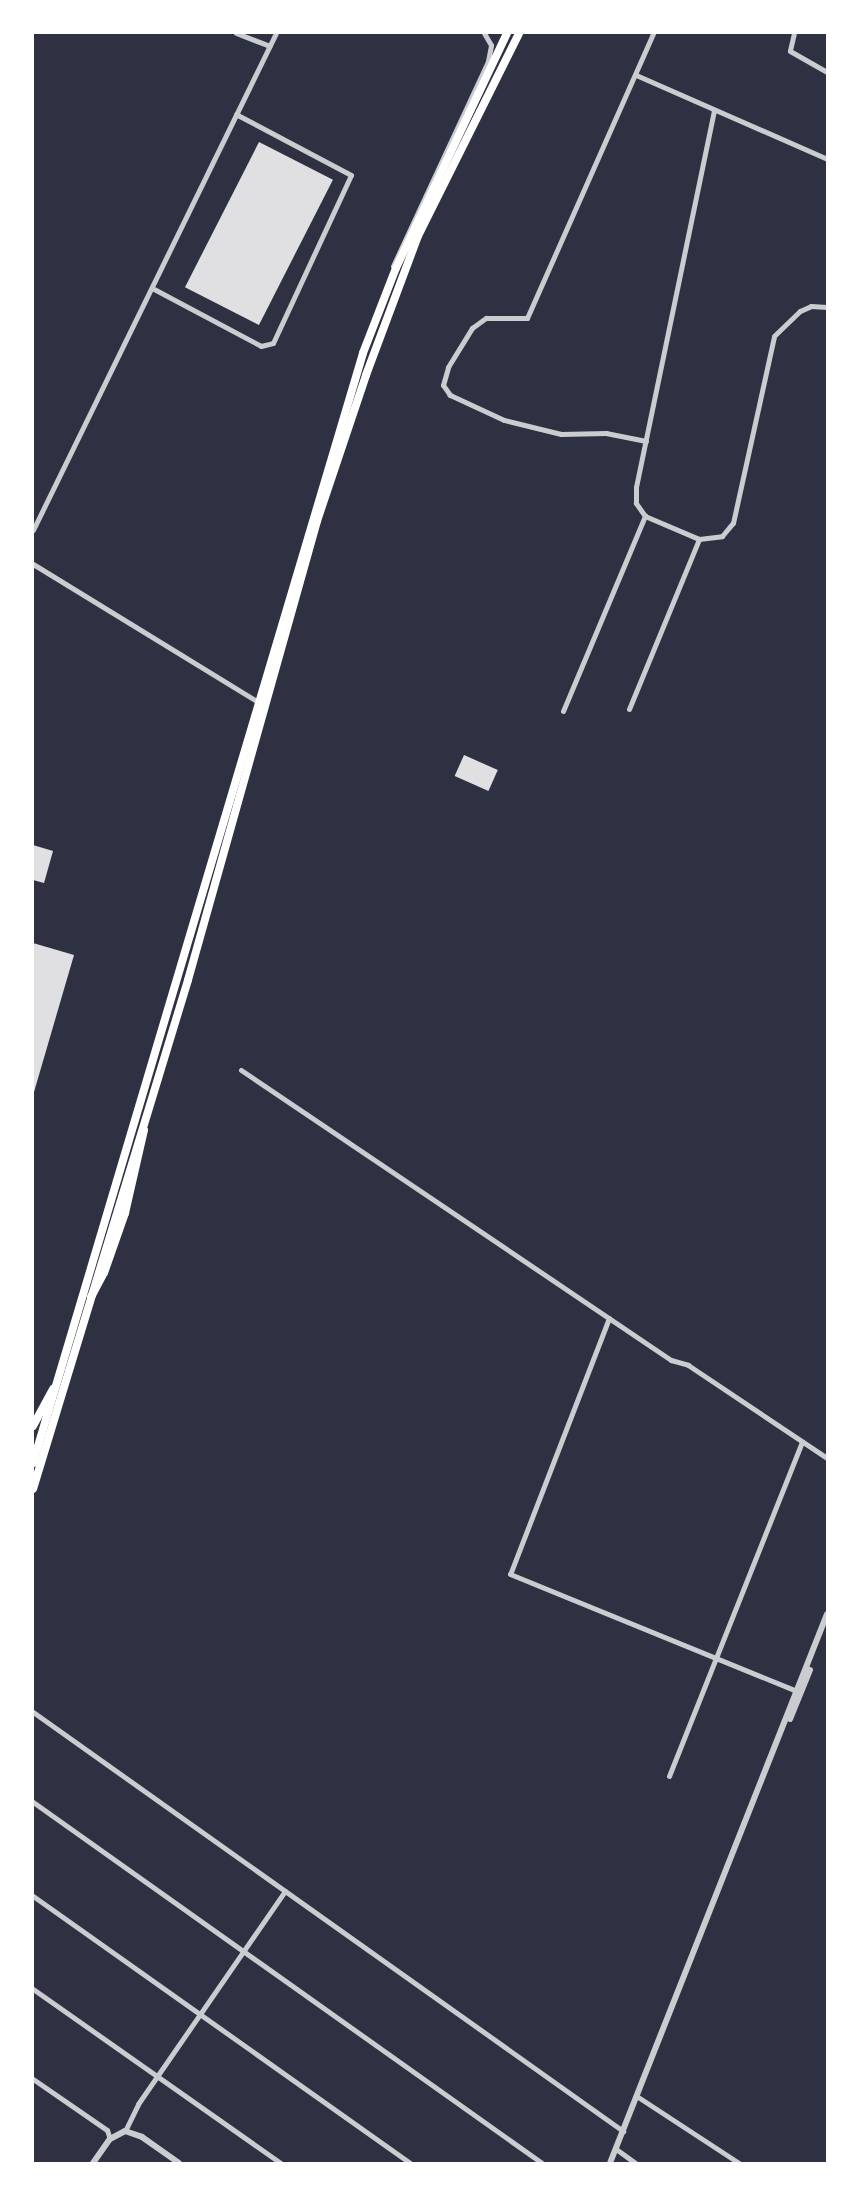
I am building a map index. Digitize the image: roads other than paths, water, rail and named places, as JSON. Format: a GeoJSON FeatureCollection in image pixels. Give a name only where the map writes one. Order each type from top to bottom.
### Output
{"type":"FeatureCollection","features":[{"type":"Feature","properties":{"kind":"highway"},"geometry":{"type":"LineString","coordinates":[[33,1463],[257,701],[380,307],[505,34]]}},
{"type":"Feature","properties":{"kind":"highway"},"geometry":{"type":"LineString","coordinates":[[33,1489],[88,1299],[154,1085],[317,521],[366,375],[418,236],[518,36]]}},
{"type":"Feature","properties":{"kind":"highway"},"geometry":{"type":"LineString","coordinates":[[33,1426],[55,1386]]}},
{"type":"Feature","properties":{"kind":"street"},"geometry":{"type":"LineString","coordinates":[[236,33],[270,46]]}},
{"type":"Feature","properties":{"kind":"street"},"geometry":{"type":"LineString","coordinates":[[33,530],[276,33]]}},
{"type":"Feature","properties":{"kind":"street"},"geometry":{"type":"LineString","coordinates":[[380,307],[423,196],[488,62],[491,45],[484,33]]}},
{"type":"Feature","properties":{"kind":"street"},"geometry":{"type":"LineString","coordinates":[[646,441],[606,433],[561,434],[504,420],[450,395],[443,385],[448,367],[472,328],[486,318],[527,318],[653,33]]}},
{"type":"Feature","properties":{"kind":"street"},"geometry":{"type":"LineString","coordinates":[[794,33],[790,51],[827,72]]}},
{"type":"Feature","properties":{"kind":"street"},"geometry":{"type":"LineString","coordinates":[[505,34],[518,36]]}},
{"type":"Feature","properties":{"kind":"street"},"geometry":{"type":"LineString","coordinates":[[636,75],[827,159]]}},
{"type":"Feature","properties":{"kind":"street"},"geometry":{"type":"LineString","coordinates":[[714,110],[646,441],[636,502],[645,516],[699,539],[722,536],[733,523],[774,336],[800,311],[811,306],[827,307]]}},
{"type":"Feature","properties":{"kind":"street"},"geometry":{"type":"LineString","coordinates":[[152,288],[261,346],[273,343],[351,175],[237,114]]}},
{"type":"Feature","properties":{"kind":"street"},"geometry":{"type":"LineString","coordinates":[[563,711],[645,516]]}},
{"type":"Feature","properties":{"kind":"street"},"geometry":{"type":"LineString","coordinates":[[628,710],[699,539]]}},
{"type":"Feature","properties":{"kind":"street"},"geometry":{"type":"LineString","coordinates":[[33,564],[257,701]]}},
{"type":"Feature","properties":{"kind":"street"},"geometry":{"type":"LineString","coordinates":[[241,1070],[671,1360],[688,1365],[827,1458]]}},
{"type":"Feature","properties":{"kind":"street"},"geometry":{"type":"LineString","coordinates":[[609,1318],[510,1574],[797,1691]]}},
{"type":"Feature","properties":{"kind":"street"},"geometry":{"type":"LineString","coordinates":[[669,1776],[802,1441]]}},
{"type":"Feature","properties":{"kind":"street"},"geometry":{"type":"LineString","coordinates":[[610,2163],[827,1614]]}},
{"type":"Feature","properties":{"kind":"street"},"geometry":{"type":"LineString","coordinates":[[623,2131],[827,1625]]}},
{"type":"Feature","properties":{"kind":"street"},"geometry":{"type":"LineString","coordinates":[[33,1712],[623,2131]]}},
{"type":"Feature","properties":{"kind":"street"},"geometry":{"type":"LineString","coordinates":[[33,1802],[542,2163]]}},
{"type":"Feature","properties":{"kind":"street"},"geometry":{"type":"LineString","coordinates":[[93,2163],[110,2139],[125,2132],[157,2076],[201,2016],[285,1892]]}},
{"type":"Feature","properties":{"kind":"street"},"geometry":{"type":"LineString","coordinates":[[33,1896],[410,2163]]}},
{"type":"Feature","properties":{"kind":"street"},"geometry":{"type":"LineString","coordinates":[[33,1989],[281,2163]]}},
{"type":"Feature","properties":{"kind":"street"},"geometry":{"type":"LineString","coordinates":[[33,2079],[107,2130],[110,2139]]}},
{"type":"Feature","properties":{"kind":"street"},"geometry":{"type":"LineString","coordinates":[[638,2097],[739,2163]]}},
{"type":"Feature","properties":{"kind":"street"},"geometry":{"type":"LineString","coordinates":[[125,2132],[142,2137],[178,2163]]}},
{"type":"Feature","properties":{"kind":"street"},"geometry":{"type":"LineString","coordinates":[[616,2150],[635,2163]]}}]}
